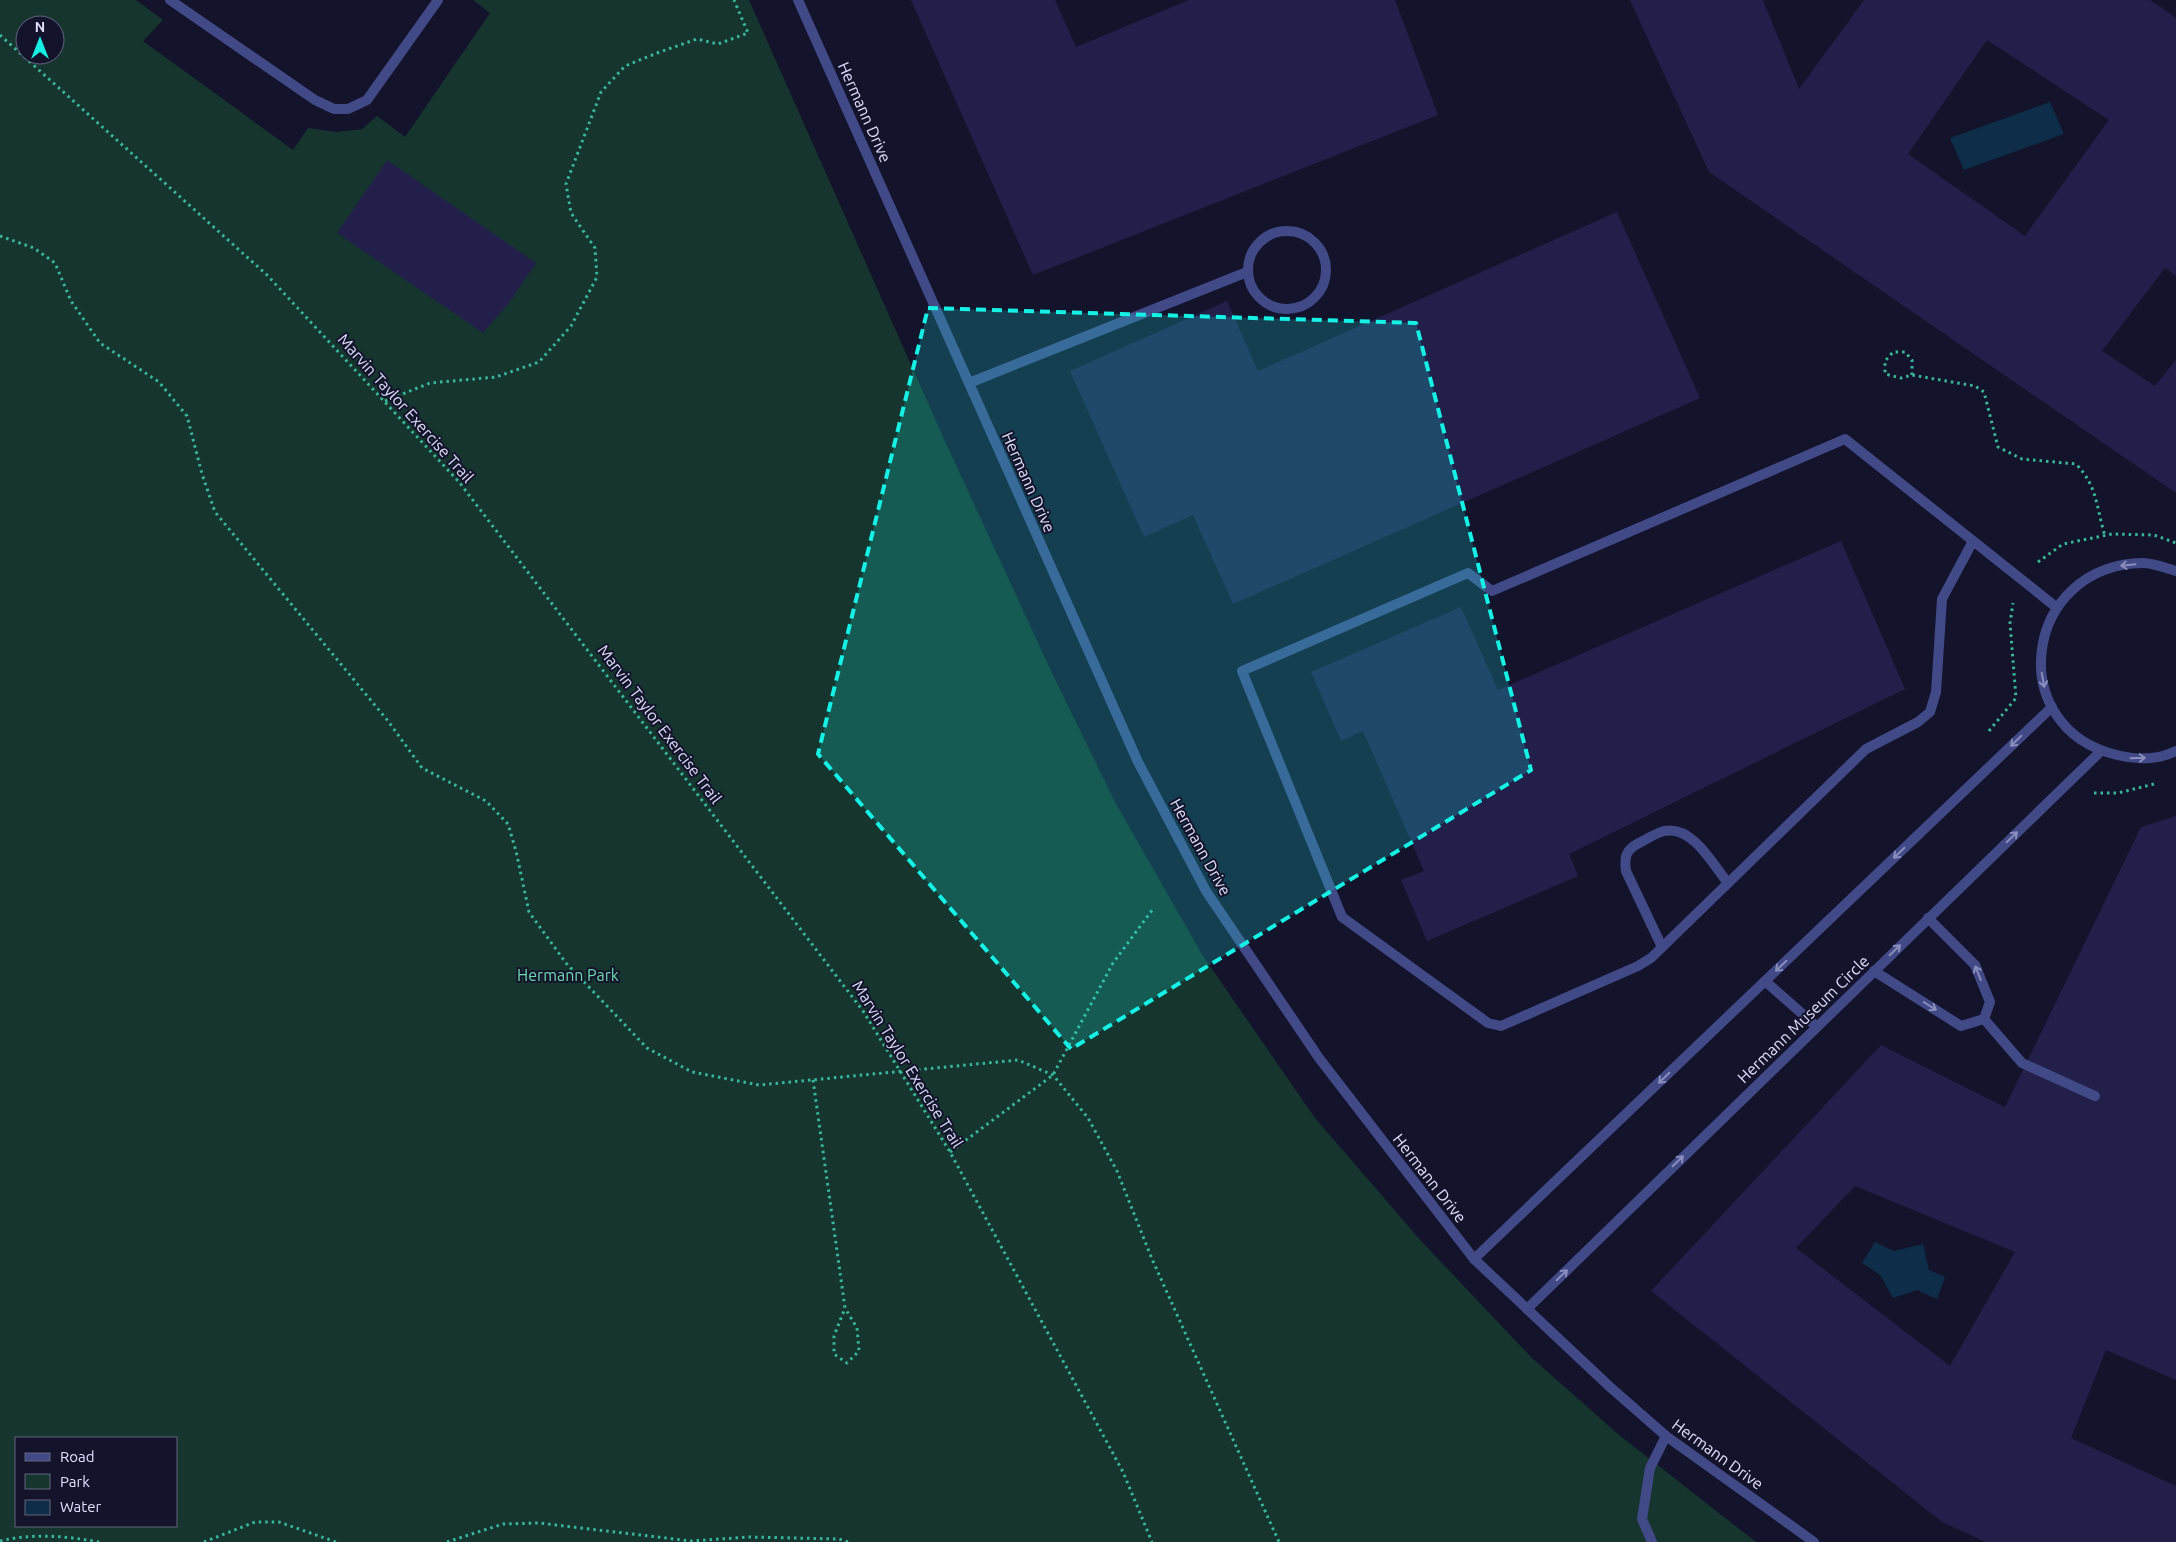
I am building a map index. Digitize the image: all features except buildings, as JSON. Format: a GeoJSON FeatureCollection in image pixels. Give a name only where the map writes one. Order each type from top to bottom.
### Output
{"type":"FeatureCollection","features":[{"type":"Feature","properties":{"kind":"street"},"geometry":{"type":"LineString","coordinates":[[170,0],[315,100],[334,109],[348,109],[367,100],[438,0]]}},
{"type":"Feature","properties":{"kind":"street","name":"Hermann Drive"},"geometry":{"type":"LineString","coordinates":[[798,0],[1138,762],[1206,891],[1319,1058],[1474,1259],[1666,1436],[1814,1542]]}},
{"type":"Feature","properties":{"kind":"street"},"geometry":{"type":"LineString","coordinates":[[1288,231],[1300,233],[1312,239],[1320,249],[1325,260],[1326,274],[1323,286],[1305,304],[1293,308],[1280,308],[1268,304],[1254,290],[1247,272],[1249,259],[1254,248],[1263,238],[1275,232],[1288,231]]}},
{"type":"Feature","properties":{"kind":"street"},"geometry":{"type":"LineString","coordinates":[[969,383],[1247,272]]}},
{"type":"Feature","properties":{"kind":"street"},"geometry":{"type":"LineString","coordinates":[[1973,541],[1942,599],[1936,692],[1930,712],[1918,722],[1866,749],[1662,947],[1638,966],[1501,1026],[1488,1023],[1342,917],[1242,671],[1468,573],[1492,591],[1845,440],[1973,541],[2056,607]]}},
{"type":"Feature","properties":{"kind":"street"},"geometry":{"type":"LineString","coordinates":[[2176,571],[2144,563],[2110,567],[2080,582],[2056,607],[2045,631],[2040,657],[2042,683],[2052,707],[2072,734],[2101,751],[2134,759],[2168,755],[2176,751]]}},
{"type":"Feature","properties":{"kind":"street"},"geometry":{"type":"LineString","coordinates":[[1474,1259],[2052,707]]}},
{"type":"Feature","properties":{"kind":"street","name":"Hermann Museum Circle"},"geometry":{"type":"LineString","coordinates":[[1527,1309],[2101,751]]}},
{"type":"Feature","properties":{"kind":"street"},"geometry":{"type":"LineString","coordinates":[[1662,947],[1626,871],[1624,858],[1628,849],[1665,831],[1680,832],[1692,840],[1728,884]]}},
{"type":"Feature","properties":{"kind":"street"},"geometry":{"type":"LineString","coordinates":[[1928,918],[1975,965],[1990,1002],[1984,1019]]}},
{"type":"Feature","properties":{"kind":"street"},"geometry":{"type":"LineString","coordinates":[[1874,971],[1961,1026],[1984,1019]]}},
{"type":"Feature","properties":{"kind":"street"},"geometry":{"type":"LineString","coordinates":[[1765,981],[1816,1026]]}},
{"type":"Feature","properties":{"kind":"street"},"geometry":{"type":"LineString","coordinates":[[1984,1019],[2022,1063],[2095,1096]]}},
{"type":"Feature","properties":{"kind":"street"},"geometry":{"type":"LineString","coordinates":[[1652,1542],[1642,1519],[1650,1468],[1666,1436]]}},
{"type":"Feature","properties":{"kind":"path"},"geometry":{"type":"LineString","coordinates":[[385,401],[430,383],[496,377],[539,362],[571,326],[597,277],[596,248],[571,213],[566,184],[601,92],[625,66],[656,53],[697,40],[718,44],[748,33],[734,0]]}},
{"type":"Feature","properties":{"kind":"path","name":"Marvin Taylor Exercise Trail"},"geometry":{"type":"LineString","coordinates":[[0,35],[267,275],[459,482],[863,1011],[950,1152],[1123,1472],[1152,1542]]}},
{"type":"Feature","properties":{"kind":"path"},"geometry":{"type":"LineString","coordinates":[[0,236],[34,248],[55,263],[71,301],[100,343],[159,382],[187,416],[202,474],[215,512],[388,721],[422,768],[486,801],[508,824],[516,851],[529,912],[566,963],[646,1048],[692,1072],[759,1085],[1018,1060],[1053,1075],[1088,1118],[1117,1171],[1152,1259],[1279,1542]]}},
{"type":"Feature","properties":{"kind":"path"},"geometry":{"type":"LineString","coordinates":[[1912,375],[1912,360],[1905,352],[1892,352],[1885,361],[1885,374],[1901,378],[1912,375],[1975,386],[1984,392],[1998,447],[2022,459],[2076,464],[2087,476],[2094,490],[2105,536]]}},
{"type":"Feature","properties":{"kind":"path"},"geometry":{"type":"LineString","coordinates":[[1988,732],[2016,698],[2010,623],[2015,590],[2038,562],[2063,544],[2112,534],[2154,535],[2176,543]]}},
{"type":"Feature","properties":{"kind":"path"},"geometry":{"type":"LineString","coordinates":[[950,1152],[1053,1075],[1113,962],[1153,909]]}},
{"type":"Feature","properties":{"kind":"path"},"geometry":{"type":"LineString","coordinates":[[814,1080],[844,1308],[857,1328],[859,1351],[847,1363],[834,1354],[834,1336],[844,1308]]}},
{"type":"Feature","properties":{"kind":"path"},"geometry":{"type":"LineString","coordinates":[[204,1542],[255,1522],[280,1522],[336,1542]]}},
{"type":"Feature","properties":{"kind":"path"},"geometry":{"type":"LineString","coordinates":[[447,1542],[503,1524],[539,1523],[691,1540],[749,1538],[839,1539],[848,1542]]}},
{"type":"Feature","properties":{"kind":"path"},"geometry":{"type":"LineString","coordinates":[[0,1541],[59,1535],[99,1542]]}},
{"type":"Feature","properties":{"kind":"highlighted area"},"geometry":{"type":"Polygon","coordinates":[[[928,308],[1416,323],[1531,770],[1071,1049],[818,754],[928,308]]]}},
{"type":"Feature","properties":{"kind":"green space","name":"Hermann Park"},"geometry":{"type":"Polygon","coordinates":[[[0,0],[136,0],[163,20],[143,41],[293,150],[308,128],[337,132],[362,129],[377,116],[405,137],[490,13],[473,0],[749,0],[944,439],[1053,675],[1115,802],[1203,956],[1315,1118],[1422,1242],[1532,1358],[1618,1434],[1756,1542],[0,1542],[0,0]]]}},
{"type":"Feature","properties":{"kind":"water"},"geometry":{"type":"Polygon","coordinates":[[[2050,102],[2064,134],[1964,170],[1950,138],[2050,102]]]}},
{"type":"Feature","properties":{"kind":"water"},"geometry":{"type":"Polygon","coordinates":[[[1875,1242],[1894,1251],[1923,1244],[1929,1270],[1945,1277],[1937,1299],[1917,1290],[1893,1298],[1880,1275],[1862,1263],[1875,1242]]]}}]}
